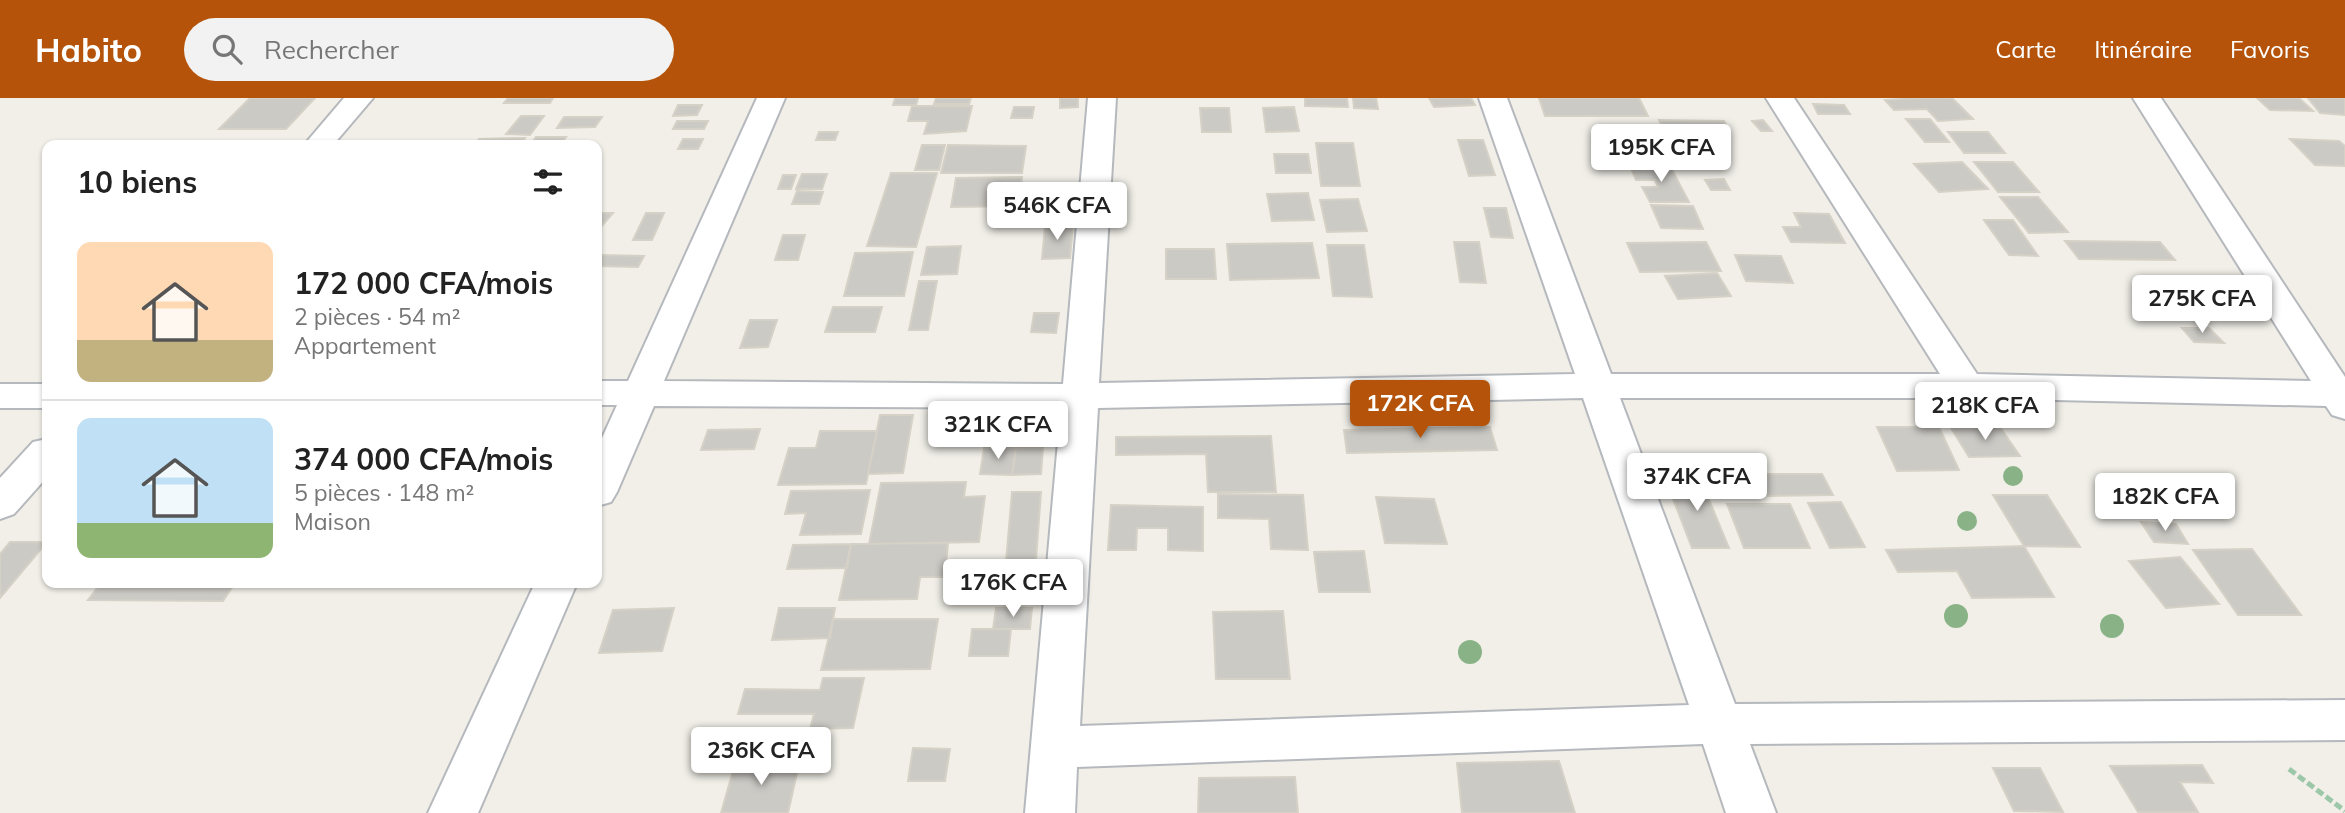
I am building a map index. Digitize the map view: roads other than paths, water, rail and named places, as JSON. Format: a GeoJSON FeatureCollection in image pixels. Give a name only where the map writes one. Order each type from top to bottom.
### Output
{"type":"FeatureCollection","features":[{"type":"Feature","properties":{"kind":"street"},"geometry":{"type":"LineString","coordinates":[[322,140],[359,98]]}},
{"type":"Feature","properties":{"kind":"street"},"geometry":{"type":"LineString","coordinates":[[602,481],[771,98]]}},
{"type":"Feature","properties":{"kind":"street"},"geometry":{"type":"LineString","coordinates":[[1050,813],[1102,98]]}},
{"type":"Feature","properties":{"kind":"street"},"geometry":{"type":"LineString","coordinates":[[1493,98],[1751,813]]}},
{"type":"Feature","properties":{"kind":"street"},"geometry":{"type":"LineString","coordinates":[[1780,98],[1966,386]]}},
{"type":"Feature","properties":{"kind":"street"},"geometry":{"type":"LineString","coordinates":[[2147,98],[2342,398]]}},
{"type":"Feature","properties":{"kind":"street"},"geometry":{"type":"LineString","coordinates":[[602,393],[1080,396],[1597,386],[1966,386],[2342,398]]}},
{"type":"Feature","properties":{"kind":"street"},"geometry":{"type":"LineString","coordinates":[[0,396],[42,396]]}},
{"type":"Feature","properties":{"kind":"street"},"geometry":{"type":"LineString","coordinates":[[0,504],[42,458]]}},
{"type":"Feature","properties":{"kind":"street"},"geometry":{"type":"LineString","coordinates":[[453,813],[554,588]]}},
{"type":"Feature","properties":{"kind":"street"},"geometry":{"type":"LineString","coordinates":[[1055,747],[1719,724],[2345,720]]}}]}
